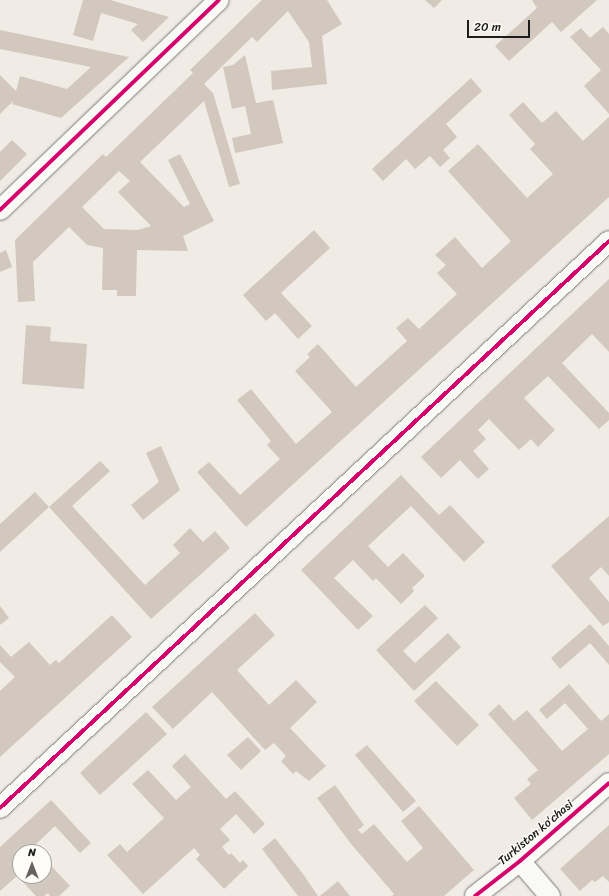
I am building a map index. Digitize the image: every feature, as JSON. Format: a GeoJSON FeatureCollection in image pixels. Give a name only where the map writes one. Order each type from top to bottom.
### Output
{"type":"FeatureCollection","features":[{"type":"Feature","properties":{"kind":"street"},"geometry":{"type":"LineString","coordinates":[[0,210],[219,0]]}},
{"type":"Feature","properties":{"kind":"street"},"geometry":{"type":"LineString","coordinates":[[0,808],[609,241]]}},
{"type":"Feature","properties":{"kind":"street","name":"Turkiston koʻchasi"},"geometry":{"type":"LineString","coordinates":[[475,896],[520,861],[609,783]]}},
{"type":"Feature","properties":{"kind":"street"},"geometry":{"type":"LineString","coordinates":[[520,861],[550,896]]}},
{"type":"Feature","properties":{"kind":"building"},"geometry":{"type":"Polygon","coordinates":[[[83,0],[110,0],[169,17],[143,42],[131,30],[138,24],[101,13],[93,41],[73,35],[83,0]]]}},
{"type":"Feature","properties":{"kind":"building"},"geometry":{"type":"Polygon","coordinates":[[[262,0],[327,0],[342,24],[322,36],[327,84],[272,90],[271,71],[312,67],[309,42],[288,11],[257,42],[252,37],[204,84],[213,93],[240,184],[229,187],[204,101],[140,162],[184,207],[190,204],[168,160],[180,154],[214,221],[183,236],[188,251],[137,250],[136,296],[117,296],[117,290],[102,290],[103,248],[87,245],[69,227],[33,262],[35,301],[18,302],[15,240],[103,154],[106,157],[193,73],[190,70],[262,0]],[[119,171],[82,207],[104,229],[138,230],[151,226],[118,192],[130,181],[119,171]]]}},
{"type":"Feature","properties":{"kind":"building"},"geometry":{"type":"Polygon","coordinates":[[[425,0],[442,0],[434,8],[425,0]]]}},
{"type":"Feature","properties":{"kind":"building"},"geometry":{"type":"Polygon","coordinates":[[[532,0],[597,0],[561,32],[552,22],[509,61],[495,46],[537,8],[532,0]]]}},
{"type":"Feature","properties":{"kind":"building"},"geometry":{"type":"Polygon","coordinates":[[[603,27],[609,34],[609,114],[584,86],[601,70],[570,37],[581,28],[590,38],[603,27]]]}},
{"type":"Feature","properties":{"kind":"building"},"geometry":{"type":"Polygon","coordinates":[[[0,30],[129,57],[61,118],[12,104],[13,101],[0,114],[0,75],[16,91],[20,76],[67,89],[91,67],[0,49],[0,30]]]}},
{"type":"Feature","properties":{"kind":"building"},"geometry":{"type":"Polygon","coordinates":[[[245,55],[256,103],[273,100],[283,143],[235,153],[232,138],[251,134],[245,106],[232,109],[223,67],[233,65],[245,55]]]}},
{"type":"Feature","properties":{"kind":"building"},"geometry":{"type":"Polygon","coordinates":[[[471,78],[482,91],[446,124],[457,137],[443,150],[450,158],[440,167],[430,156],[415,169],[406,159],[383,181],[372,169],[471,78]]]}},
{"type":"Feature","properties":{"kind":"building"},"geometry":{"type":"Polygon","coordinates":[[[523,102],[542,123],[556,111],[583,141],[609,117],[609,197],[246,527],[197,472],[209,462],[240,495],[280,459],[267,445],[271,441],[237,400],[251,389],[296,444],[332,412],[295,371],[310,357],[307,354],[318,344],[356,387],[407,341],[396,328],[408,318],[419,329],[457,294],[437,273],[446,265],[435,255],[455,237],[482,268],[511,241],[448,171],[478,144],[527,198],[553,174],[530,149],[535,144],[509,115],[523,102]]]}},
{"type":"Feature","properties":{"kind":"building"},"geometry":{"type":"Polygon","coordinates":[[[12,140],[27,154],[0,181],[0,152],[12,140]]]}},
{"type":"Feature","properties":{"kind":"building"},"geometry":{"type":"Polygon","coordinates":[[[314,230],[330,248],[281,293],[312,326],[298,339],[275,313],[266,321],[243,295],[314,230]]]}},
{"type":"Feature","properties":{"kind":"building"},"geometry":{"type":"Polygon","coordinates":[[[6,250],[12,267],[0,272],[0,253],[6,250]]]}},
{"type":"Feature","properties":{"kind":"building"},"geometry":{"type":"Polygon","coordinates":[[[609,279],[609,352],[592,334],[562,363],[609,413],[609,420],[599,429],[548,376],[524,398],[555,430],[538,447],[531,439],[519,450],[489,419],[478,430],[486,439],[473,451],[489,469],[478,479],[460,460],[441,478],[421,457],[609,279]]]}},
{"type":"Feature","properties":{"kind":"building"},"geometry":{"type":"Polygon","coordinates":[[[26,325],[51,327],[50,341],[87,344],[84,389],[22,384],[26,325]]]}},
{"type":"Feature","properties":{"kind":"building"},"geometry":{"type":"Polygon","coordinates":[[[161,446],[180,490],[143,520],[131,505],[159,482],[146,453],[161,446]]]}},
{"type":"Feature","properties":{"kind":"building"},"geometry":{"type":"Polygon","coordinates":[[[100,461],[110,471],[72,506],[145,585],[180,553],[173,545],[190,528],[203,542],[215,531],[230,548],[151,619],[49,507],[100,461]]]}},
{"type":"Feature","properties":{"kind":"building"},"geometry":{"type":"Polygon","coordinates":[[[401,475],[439,515],[450,505],[485,542],[464,562],[411,506],[368,546],[388,567],[403,553],[425,576],[412,588],[414,591],[401,604],[376,578],[373,581],[353,560],[334,578],[373,616],[358,630],[301,570],[401,475]]]}},
{"type":"Feature","properties":{"kind":"building"},"geometry":{"type":"Polygon","coordinates":[[[35,492],[49,507],[0,552],[0,524],[35,492]]]}},
{"type":"Feature","properties":{"kind":"building"},"geometry":{"type":"Polygon","coordinates":[[[609,516],[609,576],[601,567],[589,578],[609,602],[609,622],[603,626],[551,566],[609,516]]]}},
{"type":"Feature","properties":{"kind":"building"},"geometry":{"type":"Polygon","coordinates":[[[425,605],[438,618],[403,651],[415,663],[448,633],[461,647],[414,691],[376,650],[425,605]]]}},
{"type":"Feature","properties":{"kind":"building"},"geometry":{"type":"Polygon","coordinates":[[[0,606],[9,618],[0,625],[0,606]]]}},
{"type":"Feature","properties":{"kind":"building"},"geometry":{"type":"Polygon","coordinates":[[[255,613],[275,635],[237,670],[269,705],[296,680],[317,702],[290,728],[326,766],[309,781],[296,771],[293,774],[281,761],[286,756],[274,743],[265,750],[212,692],[173,729],[152,707],[255,613]]]}},
{"type":"Feature","properties":{"kind":"building"},"geometry":{"type":"Polygon","coordinates":[[[112,615],[132,637],[0,757],[0,691],[15,677],[0,662],[0,645],[11,657],[29,642],[50,665],[56,660],[59,663],[112,615]]]}},
{"type":"Feature","properties":{"kind":"building"},"geometry":{"type":"Polygon","coordinates":[[[590,624],[609,646],[609,665],[590,643],[560,669],[551,658],[590,624]]]}},
{"type":"Feature","properties":{"kind":"building"},"geometry":{"type":"Polygon","coordinates":[[[436,681],[479,725],[457,746],[414,701],[436,681]]]}},
{"type":"Feature","properties":{"kind":"building"},"geometry":{"type":"Polygon","coordinates":[[[569,684],[601,721],[609,714],[609,754],[532,820],[514,798],[531,784],[527,779],[538,770],[488,714],[499,704],[514,721],[527,710],[562,751],[588,729],[565,703],[547,719],[539,710],[569,684]]]}},
{"type":"Feature","properties":{"kind":"building"},"geometry":{"type":"Polygon","coordinates":[[[146,712],[167,734],[100,795],[80,773],[146,712]]]}},
{"type":"Feature","properties":{"kind":"building"},"geometry":{"type":"Polygon","coordinates":[[[248,737],[261,751],[241,770],[227,755],[248,737]]]}},
{"type":"Feature","properties":{"kind":"building"},"geometry":{"type":"Polygon","coordinates":[[[367,745],[416,801],[403,812],[355,755],[367,745]]]}},
{"type":"Feature","properties":{"kind":"building"},"geometry":{"type":"Polygon","coordinates":[[[185,754],[226,799],[235,791],[265,824],[254,834],[236,814],[220,829],[230,840],[222,847],[229,855],[231,853],[240,863],[243,860],[248,866],[224,889],[196,859],[200,855],[194,848],[143,894],[107,855],[120,844],[127,852],[164,818],[132,784],[148,770],[176,800],[191,787],[172,766],[185,754]]]}},
{"type":"Feature","properties":{"kind":"building"},"geometry":{"type":"Polygon","coordinates":[[[335,785],[364,825],[358,830],[362,834],[374,824],[407,862],[423,848],[401,821],[419,806],[474,870],[444,896],[392,896],[394,894],[351,844],[317,798],[335,785]]]}},
{"type":"Feature","properties":{"kind":"building"},"geometry":{"type":"Polygon","coordinates":[[[51,800],[91,843],[80,853],[55,826],[36,844],[12,844],[12,880],[0,891],[0,847],[51,800]]]}},
{"type":"Feature","properties":{"kind":"building"},"geometry":{"type":"Polygon","coordinates":[[[609,825],[609,882],[603,876],[595,882],[592,880],[580,891],[560,869],[609,825]]]}},
{"type":"Feature","properties":{"kind":"building"},"geometry":{"type":"Polygon","coordinates":[[[275,838],[318,896],[298,896],[262,849],[275,838]]]}},
{"type":"Feature","properties":{"kind":"building"},"geometry":{"type":"Polygon","coordinates":[[[52,867],[70,886],[59,896],[50,896],[48,893],[44,896],[36,896],[25,884],[52,884],[52,867]]]}},
{"type":"Feature","properties":{"kind":"building"},"geometry":{"type":"Polygon","coordinates":[[[338,881],[350,896],[320,896],[338,881]]]}},
{"type":"Feature","properties":{"kind":"cycle path"},"geometry":{"type":"LineString","coordinates":[[0,210],[219,0]]}},
{"type":"Feature","properties":{"kind":"cycle path"},"geometry":{"type":"LineString","coordinates":[[0,808],[609,241]]}},
{"type":"Feature","properties":{"kind":"cycle path"},"geometry":{"type":"LineString","coordinates":[[475,896],[520,861],[609,783]]}}]}
